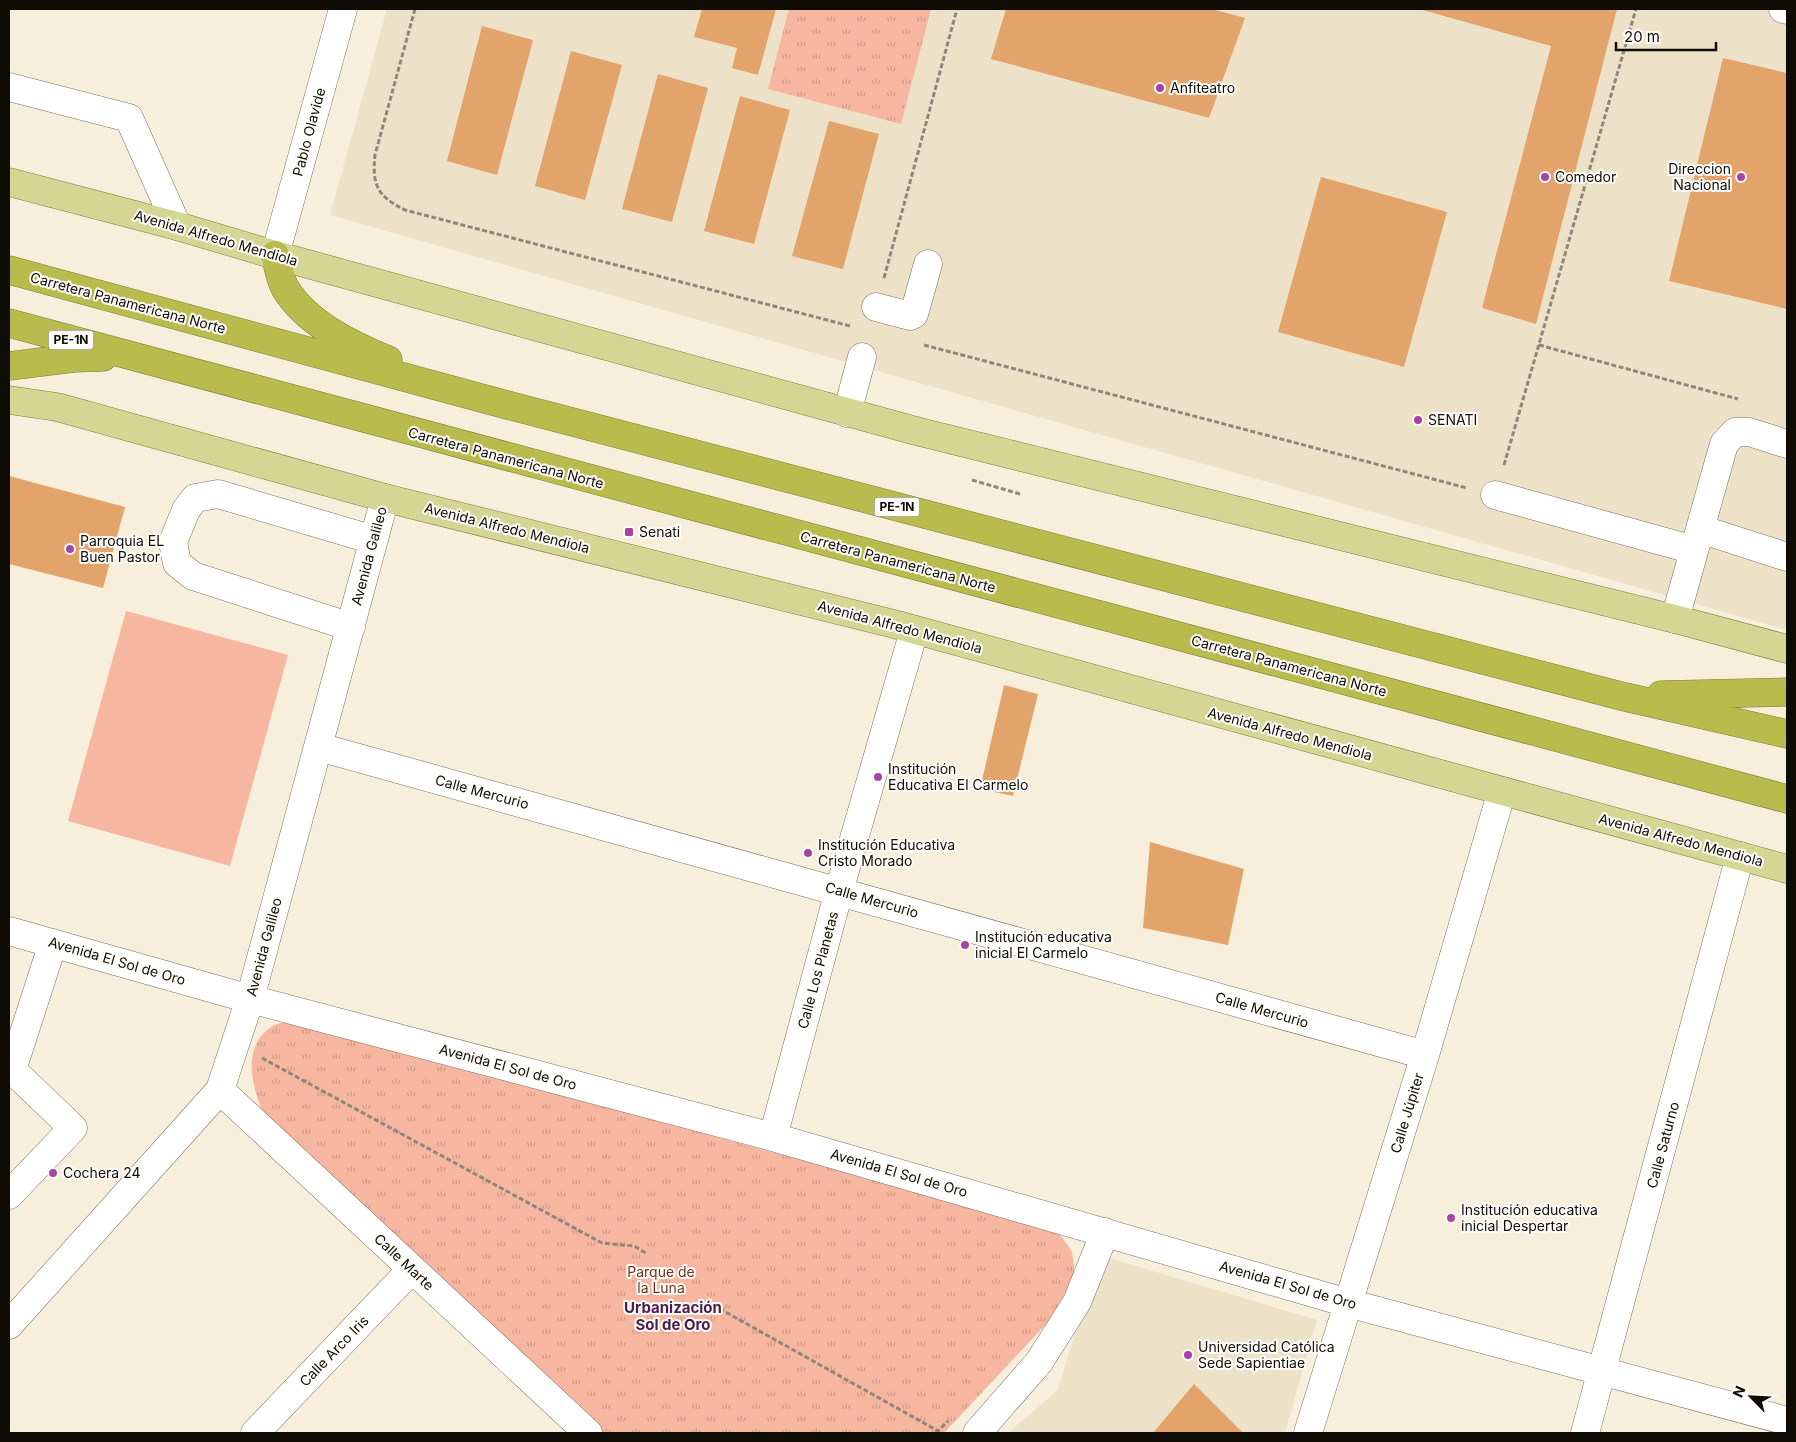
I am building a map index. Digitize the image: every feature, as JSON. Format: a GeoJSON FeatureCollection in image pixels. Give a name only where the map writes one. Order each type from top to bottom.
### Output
{"type":"FeatureCollection","features":[{"type":"Feature","properties":{"kind":"highway"},"geometry":{"type":"LineString","coordinates":[[275,255],[285,287],[308,315],[336,334],[369,352],[496,402]]}},
{"type":"Feature","properties":{"kind":"highway","name":"Carretera Panamericana Norte"},"geometry":{"type":"LineString","coordinates":[[9,270],[496,402],[1621,696],[1787,734]]}},
{"type":"Feature","properties":{"kind":"highway","name":"Carretera Panamericana Norte"},"geometry":{"type":"LineString","coordinates":[[9,323],[1787,799]]}},
{"type":"Feature","properties":{"kind":"highway"},"geometry":{"type":"LineString","coordinates":[[9,366],[74,358],[132,357]]}},
{"type":"Feature","properties":{"kind":"highway"},"geometry":{"type":"LineString","coordinates":[[1621,696],[1787,692]]}},
{"type":"Feature","properties":{"kind":"main road","name":"Avenida Alfredo Mendiola"},"geometry":{"type":"LineString","coordinates":[[9,182],[177,226],[275,255],[847,413],[1675,618],[1787,648]]}},
{"type":"Feature","properties":{"kind":"main road","name":"Avenida Alfredo Mendiola"},"geometry":{"type":"LineString","coordinates":[[9,400],[57,407],[385,498],[914,631],[1787,869]]}},
{"type":"Feature","properties":{"kind":"street","name":"Pablo Olavide"},"geometry":{"type":"LineString","coordinates":[[275,255],[343,9]]}},
{"type":"Feature","properties":{"kind":"street"},"geometry":{"type":"LineString","coordinates":[[1783,9],[1787,10]]}},
{"type":"Feature","properties":{"kind":"street"},"geometry":{"type":"LineString","coordinates":[[9,87],[129,118],[177,226]]}},
{"type":"Feature","properties":{"kind":"street"},"geometry":{"type":"LineString","coordinates":[[876,307],[910,316],[914,314],[917,310],[928,264]]}},
{"type":"Feature","properties":{"kind":"street"},"geometry":{"type":"LineString","coordinates":[[847,413],[862,358]]}},
{"type":"Feature","properties":{"kind":"street"},"geometry":{"type":"LineString","coordinates":[[1675,618],[1724,444],[1735,432],[1749,432],[1787,444]]}},
{"type":"Feature","properties":{"kind":"street"},"geometry":{"type":"LineString","coordinates":[[351,627],[192,576],[177,563],[172,542],[186,510],[196,498],[218,494],[374,540]]}},
{"type":"Feature","properties":{"kind":"street"},"geometry":{"type":"LineString","coordinates":[[1495,495],[1697,540],[1787,557]]}},
{"type":"Feature","properties":{"kind":"street","name":"Avenida Galileo"},"geometry":{"type":"LineString","coordinates":[[9,1325],[220,1090],[250,999],[385,498]]}},
{"type":"Feature","properties":{"kind":"street","name":"Calle Los Planetas"},"geometry":{"type":"LineString","coordinates":[[773,1138],[839,891],[914,631]]}},
{"type":"Feature","properties":{"kind":"street","name":"Calle Mercurio"},"geometry":{"type":"LineString","coordinates":[[319,746],[1425,1055]]}},
{"type":"Feature","properties":{"kind":"street","name":"Calle Júpiter"},"geometry":{"type":"LineString","coordinates":[[1308,1433],[1425,1055],[1502,791]]}},
{"type":"Feature","properties":{"kind":"street","name":"Calle Saturno"},"geometry":{"type":"LineString","coordinates":[[1584,1433],[1603,1372],[1740,856]]}},
{"type":"Feature","properties":{"kind":"street","name":"Avenida El Sol de Oro"},"geometry":{"type":"LineString","coordinates":[[9,931],[250,999],[773,1138],[1348,1303],[1787,1422]]}},
{"type":"Feature","properties":{"kind":"street"},"geometry":{"type":"LineString","coordinates":[[9,1195],[73,1128],[10,1069],[53,943]]}},
{"type":"Feature","properties":{"kind":"street","name":"Calle Marte"},"geometry":{"type":"LineString","coordinates":[[220,1090],[588,1433]]}},
{"type":"Feature","properties":{"kind":"street"},"geometry":{"type":"LineString","coordinates":[[977,1433],[1044,1354],[1077,1302],[1106,1232]]}},
{"type":"Feature","properties":{"kind":"street","name":"Calle Arco Iris"},"geometry":{"type":"LineString","coordinates":[[256,1433],[412,1269]]}},
{"type":"Feature","properties":{"kind":"path"},"geometry":{"type":"LineString","coordinates":[[415,9],[375,155],[373,173],[377,190],[389,202],[404,210],[870,331],[957,9]]}},
{"type":"Feature","properties":{"kind":"path"},"geometry":{"type":"LineString","coordinates":[[917,344],[1495,495],[1636,9]]}},
{"type":"Feature","properties":{"kind":"path"},"geometry":{"type":"LineString","coordinates":[[1539,345],[1740,399]]}},
{"type":"Feature","properties":{"kind":"path"},"geometry":{"type":"LineString","coordinates":[[262,1058],[602,1242],[634,1246],[646,1253]]}},
{"type":"Feature","properties":{"kind":"path"},"geometry":{"type":"LineString","coordinates":[[713,1305],[938,1431]]}},
{"type":"Feature","properties":{"kind":"shaded area","name":"SENATI"},"geometry":{"type":"Polygon","coordinates":[[[387,9],[1787,9],[1787,630],[330,215],[387,9]]]}},
{"type":"Feature","properties":{"kind":"shaded area","name":"Universidad Católica Sede Sapientiae"},"geometry":{"type":"Polygon","coordinates":[[[1099,1255],[1317,1320],[1285,1433],[1008,1433],[1058,1390],[1099,1255]]]}},
{"type":"Feature","properties":{"kind":"green space"},"geometry":{"type":"Polygon","coordinates":[[[789,9],[931,9],[901,124],[768,89],[789,9]]]}},
{"type":"Feature","properties":{"kind":"green space"},"geometry":{"type":"Polygon","coordinates":[[[126,611],[288,655],[230,866],[68,821],[126,611]]]}},
{"type":"Feature","properties":{"kind":"green space","name":"Parque de la Luna"},"geometry":{"type":"Polygon","coordinates":[[[288,1021],[1056,1229],[1072,1252],[1075,1275],[1050,1320],[944,1433],[599,1433],[269,1127],[259,1103],[252,1076],[254,1050],[260,1038],[272,1027],[288,1021]]]}},
{"type":"Feature","properties":{"kind":"building"},"geometry":{"type":"Polygon","coordinates":[[[702,9],[776,9],[758,75],[732,68],[737,48],[694,37],[702,9]]]}},
{"type":"Feature","properties":{"kind":"building","name":"Anfiteatro"},"geometry":{"type":"Polygon","coordinates":[[[1006,9],[1212,9],[1245,18],[1209,118],[991,59],[1006,9]]]}},
{"type":"Feature","properties":{"kind":"building","name":"Comedor"},"geometry":{"type":"Polygon","coordinates":[[[1419,9],[1617,9],[1536,324],[1482,308],[1551,46],[1419,9]]]}},
{"type":"Feature","properties":{"kind":"building"},"geometry":{"type":"Polygon","coordinates":[[[482,26],[533,40],[497,175],[447,161],[482,26]]]}},
{"type":"Feature","properties":{"kind":"building"},"geometry":{"type":"Polygon","coordinates":[[[571,51],[622,65],[585,200],[535,186],[571,51]]]}},
{"type":"Feature","properties":{"kind":"building","name":"Direccion Nacional"},"geometry":{"type":"Polygon","coordinates":[[[1723,58],[1787,73],[1787,309],[1669,281],[1723,58]]]}},
{"type":"Feature","properties":{"kind":"building"},"geometry":{"type":"Polygon","coordinates":[[[658,74],[708,88],[672,222],[622,209],[658,74]]]}},
{"type":"Feature","properties":{"kind":"building"},"geometry":{"type":"Polygon","coordinates":[[[740,96],[790,110],[754,244],[704,231],[740,96]]]}},
{"type":"Feature","properties":{"kind":"building"},"geometry":{"type":"Polygon","coordinates":[[[829,121],[879,134],[843,269],[792,256],[829,121]]]}},
{"type":"Feature","properties":{"kind":"building"},"geometry":{"type":"Polygon","coordinates":[[[1321,177],[1447,212],[1404,367],[1278,332],[1321,177]]]}},
{"type":"Feature","properties":{"kind":"building"},"geometry":{"type":"Polygon","coordinates":[[[9,476],[125,507],[103,588],[9,564],[9,476]]]}},
{"type":"Feature","properties":{"kind":"building"},"geometry":{"type":"Polygon","coordinates":[[[1004,685],[1038,694],[1013,796],[980,789],[1004,685]]]}},
{"type":"Feature","properties":{"kind":"building"},"geometry":{"type":"Polygon","coordinates":[[[1150,842],[1244,869],[1228,945],[1143,928],[1150,842]]]}},
{"type":"Feature","properties":{"kind":"building"},"geometry":{"type":"Polygon","coordinates":[[[1194,1384],[1242,1432],[1241,1433],[1153,1433],[1194,1384]]]}},
{"type":"Feature","properties":{"kind":"place","name":"Anfiteatro"},"geometry":{"type":"Point","coordinates":[1160,88]}},
{"type":"Feature","properties":{"kind":"place","name":"Comedor"},"geometry":{"type":"Point","coordinates":[1545,177]}},
{"type":"Feature","properties":{"kind":"place","name":"Direccion Nacional"},"geometry":{"type":"Point","coordinates":[1741,177]}},
{"type":"Feature","properties":{"kind":"place","name":"SENATI"},"geometry":{"type":"Point","coordinates":[1418,420]}},
{"type":"Feature","properties":{"kind":"place","name":"Senati"},"geometry":{"type":"Point","coordinates":[629,532]}},
{"type":"Feature","properties":{"kind":"place","name":"Parroquia EL Buen Pastor"},"geometry":{"type":"Point","coordinates":[70,549]}},
{"type":"Feature","properties":{"kind":"place","name":"Institución Educativa El Carmelo"},"geometry":{"type":"Point","coordinates":[878,777]}},
{"type":"Feature","properties":{"kind":"place","name":"Institución Educativa Cristo Morado"},"geometry":{"type":"Point","coordinates":[808,853]}},
{"type":"Feature","properties":{"kind":"place","name":"Institución educativa inicial El Carmelo"},"geometry":{"type":"Point","coordinates":[965,945]}},
{"type":"Feature","properties":{"kind":"place","name":"Cochera 24"},"geometry":{"type":"Point","coordinates":[53,1173]}},
{"type":"Feature","properties":{"kind":"place","name":"Institución educativa inicial Despertar"},"geometry":{"type":"Point","coordinates":[1451,1218]}},
{"type":"Feature","properties":{"kind":"place","name":"Universidad Católica Sede Sapientiae"},"geometry":{"type":"Point","coordinates":[1188,1355]}},
{"type":"Feature","properties":{"kind":"district","name":"Urbanización Sol de Oro"},"geometry":{"type":"Point","coordinates":[673,1316]}}]}
